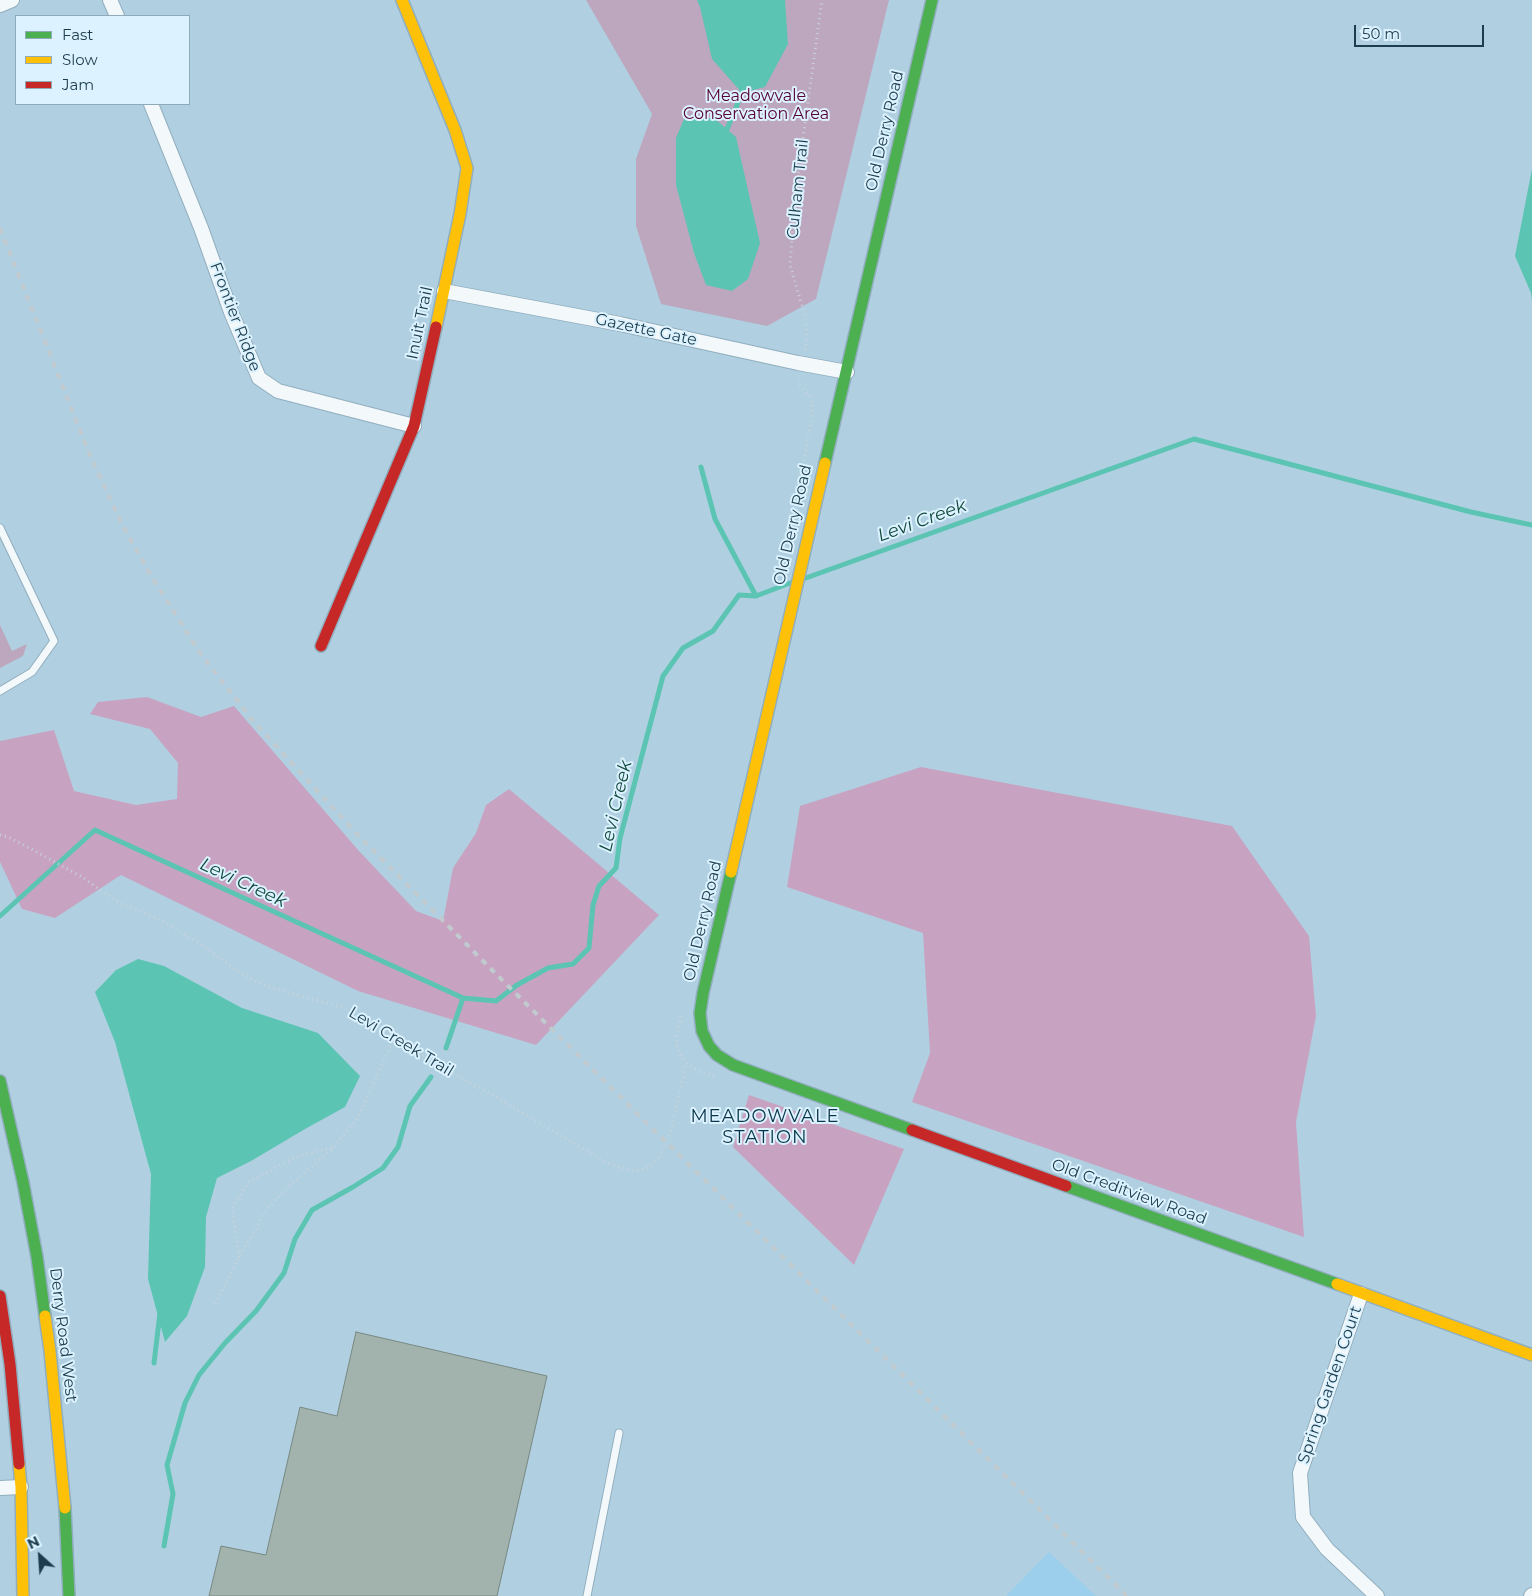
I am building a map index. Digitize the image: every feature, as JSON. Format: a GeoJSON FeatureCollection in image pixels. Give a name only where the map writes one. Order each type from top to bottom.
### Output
{"type":"FeatureCollection","features":[{"type":"Feature","properties":{"kind":"street"},"geometry":{"type":"LineString","coordinates":[[0,5],[12,0]]}},
{"type":"Feature","properties":{"kind":"street"},"geometry":{"type":"LineString","coordinates":[[110,0],[117,15]]}},
{"type":"Feature","properties":{"kind":"street","name":"Inuit Trail"},"geometry":{"type":"LineString","coordinates":[[321,646],[414,426],[460,214],[467,168],[455,130],[402,0]]}},
{"type":"Feature","properties":{"kind":"street","name":"Old Derry Road"},"geometry":{"type":"LineString","coordinates":[[717,1056],[708,1046],[702,1031],[700,1014],[804,546],[847,372],[932,0]]}},
{"type":"Feature","properties":{"kind":"street","name":"Frontier Ridge"},"geometry":{"type":"LineString","coordinates":[[152,105],[201,228],[231,312],[259,378],[278,391],[414,426]]}},
{"type":"Feature","properties":{"kind":"street","name":"Gazette Gate"},"geometry":{"type":"LineString","coordinates":[[444,291],[620,324],[847,372]]}},
{"type":"Feature","properties":{"kind":"street","name":"Old Creditview Road"},"geometry":{"type":"LineString","coordinates":[[717,1056],[751,1072],[1532,1355]]}},
{"type":"Feature","properties":{"kind":"street","name":"Derry Road West"},"geometry":{"type":"LineString","coordinates":[[0,1080],[26,1201],[50,1351],[64,1488],[69,1596]]}},
{"type":"Feature","properties":{"kind":"street","name":"Spring Garden Court"},"geometry":{"type":"LineString","coordinates":[[1361,1294],[1300,1473],[1303,1517],[1327,1549],[1377,1596]]}},
{"type":"Feature","properties":{"kind":"street"},"geometry":{"type":"LineString","coordinates":[[0,1296],[10,1364],[21,1487],[23,1596]]}},
{"type":"Feature","properties":{"kind":"street"},"geometry":{"type":"LineString","coordinates":[[0,1488],[21,1487]]}},
{"type":"Feature","properties":{"kind":"lane"},"geometry":{"type":"LineString","coordinates":[[0,528],[54,642],[32,672],[0,691]]}},
{"type":"Feature","properties":{"kind":"lane"},"geometry":{"type":"LineString","coordinates":[[587,1596],[619,1432]]}},
{"type":"Feature","properties":{"kind":"path","name":"Culham Trail"},"geometry":{"type":"LineString","coordinates":[[806,347],[806,316],[790,265],[795,197],[822,0]]}},
{"type":"Feature","properties":{"kind":"path"},"geometry":{"type":"LineString","coordinates":[[798,489],[813,412],[810,396],[799,384]]}},
{"type":"Feature","properties":{"kind":"path","name":"Levi Creek Trail"},"geometry":{"type":"LineString","coordinates":[[0,835],[22,844],[82,878],[116,901],[164,922],[196,941],[240,973],[266,986],[350,1010],[365,1018],[438,1065],[607,1163],[624,1169],[638,1171],[649,1167],[658,1158],[670,1131],[686,1063]]}},
{"type":"Feature","properties":{"kind":"path"},"geometry":{"type":"LineString","coordinates":[[215,1304],[239,1257],[268,1208],[285,1190],[333,1148],[359,1116],[394,1038]]}},
{"type":"Feature","properties":{"kind":"path"},"geometry":{"type":"LineString","coordinates":[[239,1257],[232,1208],[249,1182],[300,1155],[333,1148]]}},
{"type":"Feature","properties":{"kind":"shaded area"},"geometry":{"type":"Polygon","coordinates":[[[697,0],[785,0],[788,44],[765,87],[742,93],[712,59],[697,0]]]}},
{"type":"Feature","properties":{"kind":"shaded area"},"geometry":{"type":"Polygon","coordinates":[[[714,118],[736,137],[760,243],[748,279],[732,291],[706,285],[694,253],[676,185],[676,138],[684,119],[714,118]]]}},
{"type":"Feature","properties":{"kind":"shaded area"},"geometry":{"type":"Polygon","coordinates":[[[1532,169],[1532,301],[1531,293],[1515,256],[1532,169]]]}},
{"type":"Feature","properties":{"kind":"shaded area"},"geometry":{"type":"Polygon","coordinates":[[[147,697],[201,717],[234,706],[359,851],[416,911],[443,921],[453,868],[476,833],[486,805],[509,789],[659,915],[536,1045],[358,991],[121,875],[55,918],[22,909],[0,862],[0,741],[54,730],[74,791],[136,805],[177,799],[178,763],[150,729],[90,714],[98,702],[147,697]]]}},
{"type":"Feature","properties":{"kind":"shaded area"},"geometry":{"type":"Polygon","coordinates":[[[921,767],[1232,826],[1309,936],[1316,1016],[1296,1122],[1304,1237],[912,1102],[930,1053],[923,933],[787,887],[800,806],[921,767]]]}},
{"type":"Feature","properties":{"kind":"shaded area"},"geometry":{"type":"Polygon","coordinates":[[[138,959],[164,966],[242,1008],[318,1033],[360,1076],[345,1107],[251,1161],[217,1178],[206,1217],[205,1267],[187,1316],[165,1342],[148,1279],[151,1174],[115,1042],[95,992],[116,970],[138,959]]]}},
{"type":"Feature","properties":{"kind":"shaded area"},"geometry":{"type":"Polygon","coordinates":[[[749,1095],[904,1149],[854,1265],[733,1147],[749,1095]]]}},
{"type":"Feature","properties":{"kind":"shaded area"},"geometry":{"type":"Polygon","coordinates":[[[1049,1552],[1096,1596],[1006,1596],[1049,1552]]]}},
{"type":"Feature","properties":{"kind":"green space","name":"Meadowvale Conservation Area"},"geometry":{"type":"Polygon","coordinates":[[[586,0],[889,0],[816,299],[767,326],[661,304],[636,226],[636,159],[652,114],[586,0]]]}},
{"type":"Feature","properties":{"kind":"green space"},"geometry":{"type":"Polygon","coordinates":[[[0,625],[12,651],[27,644],[23,656],[0,668],[0,625]]]}},
{"type":"Feature","properties":{"kind":"building"},"geometry":{"type":"Polygon","coordinates":[[[356,1332],[547,1376],[497,1596],[209,1596],[221,1546],[266,1555],[300,1407],[337,1416],[356,1332]]]}},
{"type":"Feature","properties":{"kind":"waterway"},"geometry":{"type":"LineString","coordinates":[[725,134],[742,93],[742,86]]}},
{"type":"Feature","properties":{"kind":"waterway","name":"Levi Creek"},"geometry":{"type":"LineString","coordinates":[[803,579],[1194,439],[1471,512],[1532,525]]}},
{"type":"Feature","properties":{"kind":"waterway"},"geometry":{"type":"LineString","coordinates":[[701,467],[715,519],[756,596]]}},
{"type":"Feature","properties":{"kind":"waterway","name":"Levi Creek"},"geometry":{"type":"LineString","coordinates":[[0,916],[95,830],[463,998],[496,1001],[517,985],[548,968],[573,964],[589,948],[593,905],[599,886],[616,868],[620,838],[663,676],[683,648],[713,631],[739,595],[756,596],[790,583]]}},
{"type":"Feature","properties":{"kind":"waterway"},"geometry":{"type":"LineString","coordinates":[[446,1048],[463,998]]}},
{"type":"Feature","properties":{"kind":"waterway"},"geometry":{"type":"LineString","coordinates":[[164,1546],[173,1494],[167,1465],[185,1403],[199,1375],[225,1343],[256,1311],[284,1273],[295,1239],[312,1210],[383,1168],[398,1147],[410,1106],[431,1077]]}},
{"type":"Feature","properties":{"kind":"waterway"},"geometry":{"type":"LineString","coordinates":[[154,1363],[160,1313]]}},
{"type":"Feature","properties":{"kind":"railway"},"geometry":{"type":"LineString","coordinates":[[0,228],[91,458],[123,526],[150,574],[200,653],[254,722],[359,836],[491,969],[1127,1596]]}},
{"type":"Feature","properties":{"kind":"traffic: fast"},"geometry":{"type":"LineString","coordinates":[[825,463],[932,0]]}},
{"type":"Feature","properties":{"kind":"traffic: fast"},"geometry":{"type":"LineString","coordinates":[[731,872],[700,1013],[702,1031],[709,1046],[717,1055],[733,1065],[912,1130]]}},
{"type":"Feature","properties":{"kind":"traffic: fast"},"geometry":{"type":"LineString","coordinates":[[0,1081],[23,1182],[37,1257],[45,1316]]}},
{"type":"Feature","properties":{"kind":"traffic: fast"},"geometry":{"type":"LineString","coordinates":[[1066,1186],[1337,1284]]}},
{"type":"Feature","properties":{"kind":"traffic: fast"},"geometry":{"type":"LineString","coordinates":[[65,1508],[69,1596]]}},
{"type":"Feature","properties":{"kind":"traffic: slow"},"geometry":{"type":"LineString","coordinates":[[402,0],[455,130],[467,168],[460,214],[436,327]]}},
{"type":"Feature","properties":{"kind":"traffic: slow"},"geometry":{"type":"LineString","coordinates":[[731,872],[825,463]]}},
{"type":"Feature","properties":{"kind":"traffic: slow"},"geometry":{"type":"LineString","coordinates":[[1337,1284],[1532,1355]]}},
{"type":"Feature","properties":{"kind":"traffic: slow"},"geometry":{"type":"LineString","coordinates":[[45,1316],[65,1508]]}},
{"type":"Feature","properties":{"kind":"traffic: slow"},"geometry":{"type":"LineString","coordinates":[[19,1464],[23,1596]]}},
{"type":"Feature","properties":{"kind":"traffic: jam"},"geometry":{"type":"LineString","coordinates":[[321,646],[414,426],[436,327]]}},
{"type":"Feature","properties":{"kind":"traffic: jam"},"geometry":{"type":"LineString","coordinates":[[912,1130],[1066,1186]]}},
{"type":"Feature","properties":{"kind":"traffic: jam"},"geometry":{"type":"LineString","coordinates":[[0,1296],[10,1364],[19,1464]]}},
{"type":"Feature","properties":{"kind":"district","name":"MEADOWVALE STATION"},"geometry":{"type":"Point","coordinates":[765,1127]}}]}
